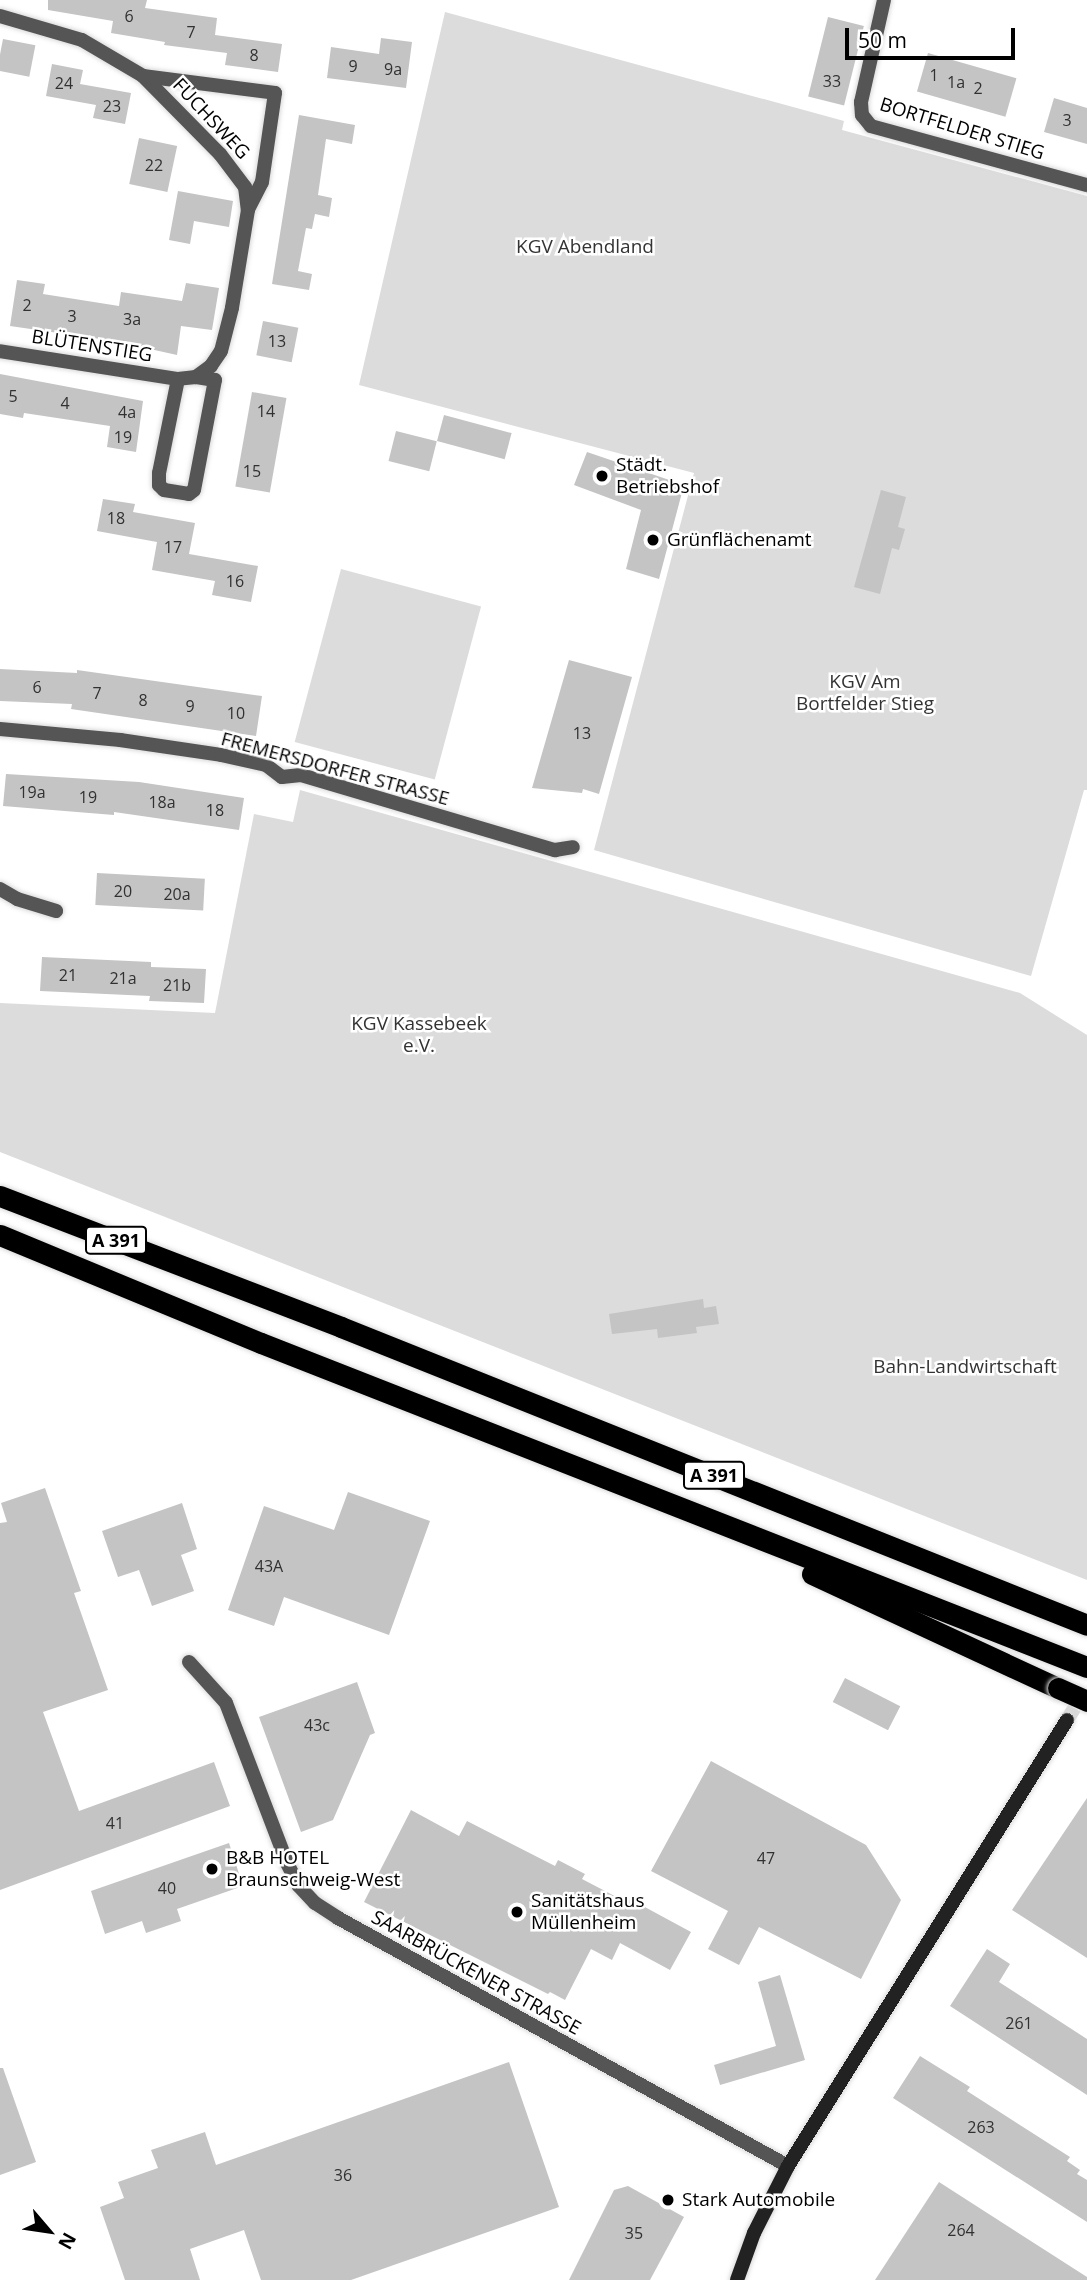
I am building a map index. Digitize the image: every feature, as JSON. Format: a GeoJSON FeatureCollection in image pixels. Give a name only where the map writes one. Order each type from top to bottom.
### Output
{"type":"FeatureCollection","features":[{"type":"Feature","properties":{"kind":"highway","name":"A 391"},"geometry":{"type":"LineString","coordinates":[[0,1195],[218,1278],[1087,1625]]}},
{"type":"Feature","properties":{"kind":"highway","name":"A 391"},"geometry":{"type":"LineString","coordinates":[[0,1235],[261,1343],[626,1488],[1081,1664]]}},
{"type":"Feature","properties":{"kind":"highway"},"geometry":{"type":"LineString","coordinates":[[0,1250],[84,1271]]}},
{"type":"Feature","properties":{"kind":"highway"},"geometry":{"type":"LineString","coordinates":[[626,1488],[1087,1701]]}},
{"type":"Feature","properties":{"kind":"street","name":"BORTFELDER STIEG"},"geometry":{"type":"LineString","coordinates":[[884,0],[861,102],[862,115],[871,126],[1087,185]]}},
{"type":"Feature","properties":{"kind":"street","name":"FUCHSWEG"},"geometry":{"type":"LineString","coordinates":[[0,16],[82,40],[143,76],[220,154],[245,187],[248,210],[232,308],[221,351],[211,366],[196,377]]}},
{"type":"Feature","properties":{"kind":"street"},"geometry":{"type":"LineString","coordinates":[[143,76],[275,93],[262,182],[248,210]]}},
{"type":"Feature","properties":{"kind":"street","name":"BLÜTENSTIEG"},"geometry":{"type":"LineString","coordinates":[[0,351],[178,379]]}},
{"type":"Feature","properties":{"kind":"street"},"geometry":{"type":"LineString","coordinates":[[196,377],[215,380],[194,490],[189,494],[164,490],[159,485],[159,473],[178,379],[196,377]]}},
{"type":"Feature","properties":{"kind":"street","name":"FREMERSDORFER STRASSE"},"geometry":{"type":"LineString","coordinates":[[0,729],[120,740],[221,755],[266,765],[282,777],[301,775],[555,850],[573,847]]}},
{"type":"Feature","properties":{"kind":"street"},"geometry":{"type":"LineString","coordinates":[[0,889],[17,899],[56,911]]}},
{"type":"Feature","properties":{"kind":"street","name":"SAARBRÜCKENER STRASSE"},"geometry":{"type":"LineString","coordinates":[[189,1662],[226,1703],[287,1863],[298,1885],[315,1903],[789,2166]]}},
{"type":"Feature","properties":{"kind":"street"},"geometry":{"type":"LineString","coordinates":[[737,2280],[754,2233],[789,2166],[1067,1720]]}},
{"type":"Feature","properties":{"kind":"green space","name":"KGV Am Bortfelder Stieg"},"geometry":{"type":"Polygon","coordinates":[[[445,12],[844,121],[842,130],[1087,196],[1087,790],[1084,790],[1031,976],[594,850],[694,473],[359,385],[445,12]]]}},
{"type":"Feature","properties":{"kind":"green space"},"geometry":{"type":"Polygon","coordinates":[[[341,569],[481,607],[435,779],[295,742],[341,569]]]}},
{"type":"Feature","properties":{"kind":"green space","name":"KGV Kassebeek e.V."},"geometry":{"type":"Polygon","coordinates":[[[300,790],[1020,993],[1087,1035],[1087,1580],[0,1152],[0,1003],[215,1013],[254,814],[293,822],[300,790]]]}},
{"type":"Feature","properties":{"kind":"building"},"geometry":{"type":"Polygon","coordinates":[[[48,0],[147,0],[145,8],[217,18],[215,35],[282,44],[278,72],[225,65],[227,53],[164,45],[165,42],[111,33],[113,21],[48,10],[48,0]]]}},
{"type":"Feature","properties":{"kind":"building"},"geometry":{"type":"Polygon","coordinates":[[[828,17],[864,26],[844,106],[808,97],[828,17]]]}},
{"type":"Feature","properties":{"kind":"building"},"geometry":{"type":"Polygon","coordinates":[[[381,38],[412,42],[406,88],[327,78],[331,47],[379,54],[381,38]]]}},
{"type":"Feature","properties":{"kind":"building"},"geometry":{"type":"Polygon","coordinates":[[[3,39],[35,45],[29,77],[0,71],[3,39]]]}},
{"type":"Feature","properties":{"kind":"building"},"geometry":{"type":"Polygon","coordinates":[[[928,53],[1016,78],[1005,117],[917,91],[928,53]]]}},
{"type":"Feature","properties":{"kind":"building"},"geometry":{"type":"Polygon","coordinates":[[[52,64],[83,70],[80,84],[131,93],[125,124],[93,118],[96,105],[46,96],[52,64]]]}},
{"type":"Feature","properties":{"kind":"building"},"geometry":{"type":"Polygon","coordinates":[[[1054,98],[1087,108],[1087,144],[1044,132],[1054,98]]]}},
{"type":"Feature","properties":{"kind":"building"},"geometry":{"type":"Polygon","coordinates":[[[299,115],[355,125],[352,144],[326,139],[318,195],[332,198],[329,217],[315,214],[312,229],[306,228],[298,271],[312,274],[309,290],[272,284],[299,115]]]}},
{"type":"Feature","properties":{"kind":"building"},"geometry":{"type":"Polygon","coordinates":[[[139,138],[177,146],[167,192],[129,184],[139,138]]]}},
{"type":"Feature","properties":{"kind":"building"},"geometry":{"type":"Polygon","coordinates":[[[178,191],[233,201],[229,227],[194,221],[190,244],[169,240],[178,191]]]}},
{"type":"Feature","properties":{"kind":"building"},"geometry":{"type":"Polygon","coordinates":[[[17,280],[45,284],[43,294],[119,306],[121,292],[182,301],[186,283],[219,288],[212,330],[181,326],[177,355],[114,341],[10,326],[17,280]]]}},
{"type":"Feature","properties":{"kind":"building"},"geometry":{"type":"Polygon","coordinates":[[[263,321],[298,328],[292,362],[256,355],[263,321]]]}},
{"type":"Feature","properties":{"kind":"building"},"geometry":{"type":"Polygon","coordinates":[[[0,374],[143,401],[136,452],[107,447],[110,426],[24,413],[23,418],[0,414],[0,374]]]}},
{"type":"Feature","properties":{"kind":"building"},"geometry":{"type":"Polygon","coordinates":[[[252,392],[286,398],[270,493],[235,487],[252,392]]]}},
{"type":"Feature","properties":{"kind":"building"},"geometry":{"type":"Polygon","coordinates":[[[444,415],[512,433],[505,459],[437,441],[444,415]]]}},
{"type":"Feature","properties":{"kind":"building"},"geometry":{"type":"Polygon","coordinates":[[[396,431],[437,441],[429,471],[389,461],[396,431]]]}},
{"type":"Feature","properties":{"kind":"building"},"geometry":{"type":"Polygon","coordinates":[[[587,452],[684,485],[659,579],[626,569],[641,510],[574,485],[587,452]]]}},
{"type":"Feature","properties":{"kind":"building"},"geometry":{"type":"Polygon","coordinates":[[[881,490],[906,497],[898,527],[905,529],[899,550],[892,548],[880,594],[854,587],[881,490]]]}},
{"type":"Feature","properties":{"kind":"building"},"geometry":{"type":"Polygon","coordinates":[[[103,499],[135,504],[133,512],[195,523],[189,554],[258,566],[251,602],[212,595],[215,581],[152,570],[157,542],[97,531],[103,499]]]}},
{"type":"Feature","properties":{"kind":"building"},"geometry":{"type":"Polygon","coordinates":[[[569,660],[632,677],[599,794],[583,789],[582,793],[532,788],[569,660]]]}},
{"type":"Feature","properties":{"kind":"building"},"geometry":{"type":"Polygon","coordinates":[[[0,669],[77,673],[77,670],[262,696],[256,736],[71,709],[72,704],[0,701],[0,669]]]}},
{"type":"Feature","properties":{"kind":"building"},"geometry":{"type":"Polygon","coordinates":[[[6,774],[139,782],[244,798],[239,830],[114,812],[114,815],[3,806],[6,774]]]}},
{"type":"Feature","properties":{"kind":"building"},"geometry":{"type":"Polygon","coordinates":[[[97,873],[205,879],[203,911],[95,905],[97,873]]]}},
{"type":"Feature","properties":{"kind":"building"},"geometry":{"type":"Polygon","coordinates":[[[42,957],[151,962],[151,967],[206,969],[204,1003],[149,1001],[150,996],[40,991],[42,957]]]}},
{"type":"Feature","properties":{"kind":"building"},"geometry":{"type":"Polygon","coordinates":[[[703,1299],[704,1308],[716,1306],[719,1324],[696,1327],[697,1333],[658,1338],[657,1329],[612,1334],[609,1314],[703,1299]]]}},
{"type":"Feature","properties":{"kind":"building"},"geometry":{"type":"Polygon","coordinates":[[[45,1488],[81,1591],[74,1593],[108,1690],[43,1712],[79,1811],[214,1762],[230,1806],[0,1890],[0,1523],[7,1522],[1,1503],[45,1488]]]}},
{"type":"Feature","properties":{"kind":"building"},"geometry":{"type":"Polygon","coordinates":[[[348,1492],[430,1521],[389,1635],[284,1597],[274,1626],[228,1610],[264,1506],[334,1530],[348,1492]]]}},
{"type":"Feature","properties":{"kind":"building"},"geometry":{"type":"Polygon","coordinates":[[[182,1503],[197,1549],[181,1555],[194,1591],[152,1606],[139,1570],[118,1577],[102,1531],[182,1503]]]}},
{"type":"Feature","properties":{"kind":"building"},"geometry":{"type":"Polygon","coordinates":[[[845,1678],[900,1706],[888,1730],[833,1702],[845,1678]]]}},
{"type":"Feature","properties":{"kind":"building"},"geometry":{"type":"Polygon","coordinates":[[[357,1682],[375,1733],[370,1735],[333,1820],[301,1832],[259,1717],[357,1682]]]}},
{"type":"Feature","properties":{"kind":"building"},"geometry":{"type":"Polygon","coordinates":[[[711,1761],[866,1845],[901,1900],[861,1979],[759,1927],[739,1965],[708,1949],[728,1911],[651,1871],[711,1761]]]}},
{"type":"Feature","properties":{"kind":"building"},"geometry":{"type":"Polygon","coordinates":[[[1087,1798],[1087,1958],[1012,1910],[1087,1798]]]}},
{"type":"Feature","properties":{"kind":"building"},"geometry":{"type":"Polygon","coordinates":[[[411,1810],[459,1836],[467,1821],[555,1866],[558,1860],[585,1874],[582,1879],[628,1903],[630,1899],[691,1932],[670,1970],[620,1943],[612,1960],[591,1949],[565,2000],[550,1992],[548,1994],[364,1902],[411,1810]]]}},
{"type":"Feature","properties":{"kind":"building"},"geometry":{"type":"Polygon","coordinates":[[[229,1843],[243,1886],[177,1909],[181,1921],[146,1933],[142,1921],[105,1934],[91,1891],[229,1843]]]}},
{"type":"Feature","properties":{"kind":"building"},"geometry":{"type":"Polygon","coordinates":[[[987,1949],[1010,1964],[999,1982],[1087,2039],[1087,2095],[950,2006],[987,1949]]]}},
{"type":"Feature","properties":{"kind":"building"},"geometry":{"type":"Polygon","coordinates":[[[780,1975],[805,2060],[720,2085],[714,2065],[776,2046],[758,1982],[780,1975]]]}},
{"type":"Feature","properties":{"kind":"building"},"geometry":{"type":"Polygon","coordinates":[[[920,2056],[970,2087],[967,2091],[1070,2157],[1067,2161],[1080,2170],[1077,2174],[1087,2180],[1087,2222],[893,2098],[920,2056]]]}},
{"type":"Feature","properties":{"kind":"building"},"geometry":{"type":"Polygon","coordinates":[[[509,2062],[559,2207],[351,2280],[261,2280],[244,2230],[190,2249],[200,2280],[125,2280],[100,2207],[124,2198],[118,2182],[158,2168],[151,2150],[205,2132],[216,2165],[509,2062]]]}},
{"type":"Feature","properties":{"kind":"building"},"geometry":{"type":"Polygon","coordinates":[[[0,2068],[3,2068],[36,2162],[0,2175],[0,2068]]]}},
{"type":"Feature","properties":{"kind":"building"},"geometry":{"type":"Polygon","coordinates":[[[939,2182],[1087,2277],[1087,2280],[875,2280],[939,2182]]]}},
{"type":"Feature","properties":{"kind":"building"},"geometry":{"type":"Polygon","coordinates":[[[628,2186],[684,2217],[650,2280],[569,2280],[614,2190],[628,2186]]]}},
{"type":"Feature","properties":{"kind":"tunnel"},"geometry":{"type":"LineString","coordinates":[[1067,1720],[1087,1688]]}},
{"type":"Feature","properties":{"kind":"place","name":"Städt. Betriebshof"},"geometry":{"type":"Point","coordinates":[602,476]}},
{"type":"Feature","properties":{"kind":"place","name":"Grünflächenamt"},"geometry":{"type":"Point","coordinates":[653,540]}},
{"type":"Feature","properties":{"kind":"place","name":"B&B HOTEL Braunschweig-West"},"geometry":{"type":"Point","coordinates":[212,1869]}},
{"type":"Feature","properties":{"kind":"place","name":"Sanitätshaus Müllenheim"},"geometry":{"type":"Point","coordinates":[517,1912]}},
{"type":"Feature","properties":{"kind":"place","name":"Stark Automobile"},"geometry":{"type":"Point","coordinates":[668,2200]}},
{"type":"Feature","properties":{"kind":"park label","name":"KGV Abendland"},"geometry":{"type":"Point","coordinates":[585,247]}},
{"type":"Feature","properties":{"kind":"park label","name":"Bahn-Landwirtschaft"},"geometry":{"type":"Point","coordinates":[965,1367]}}]}
